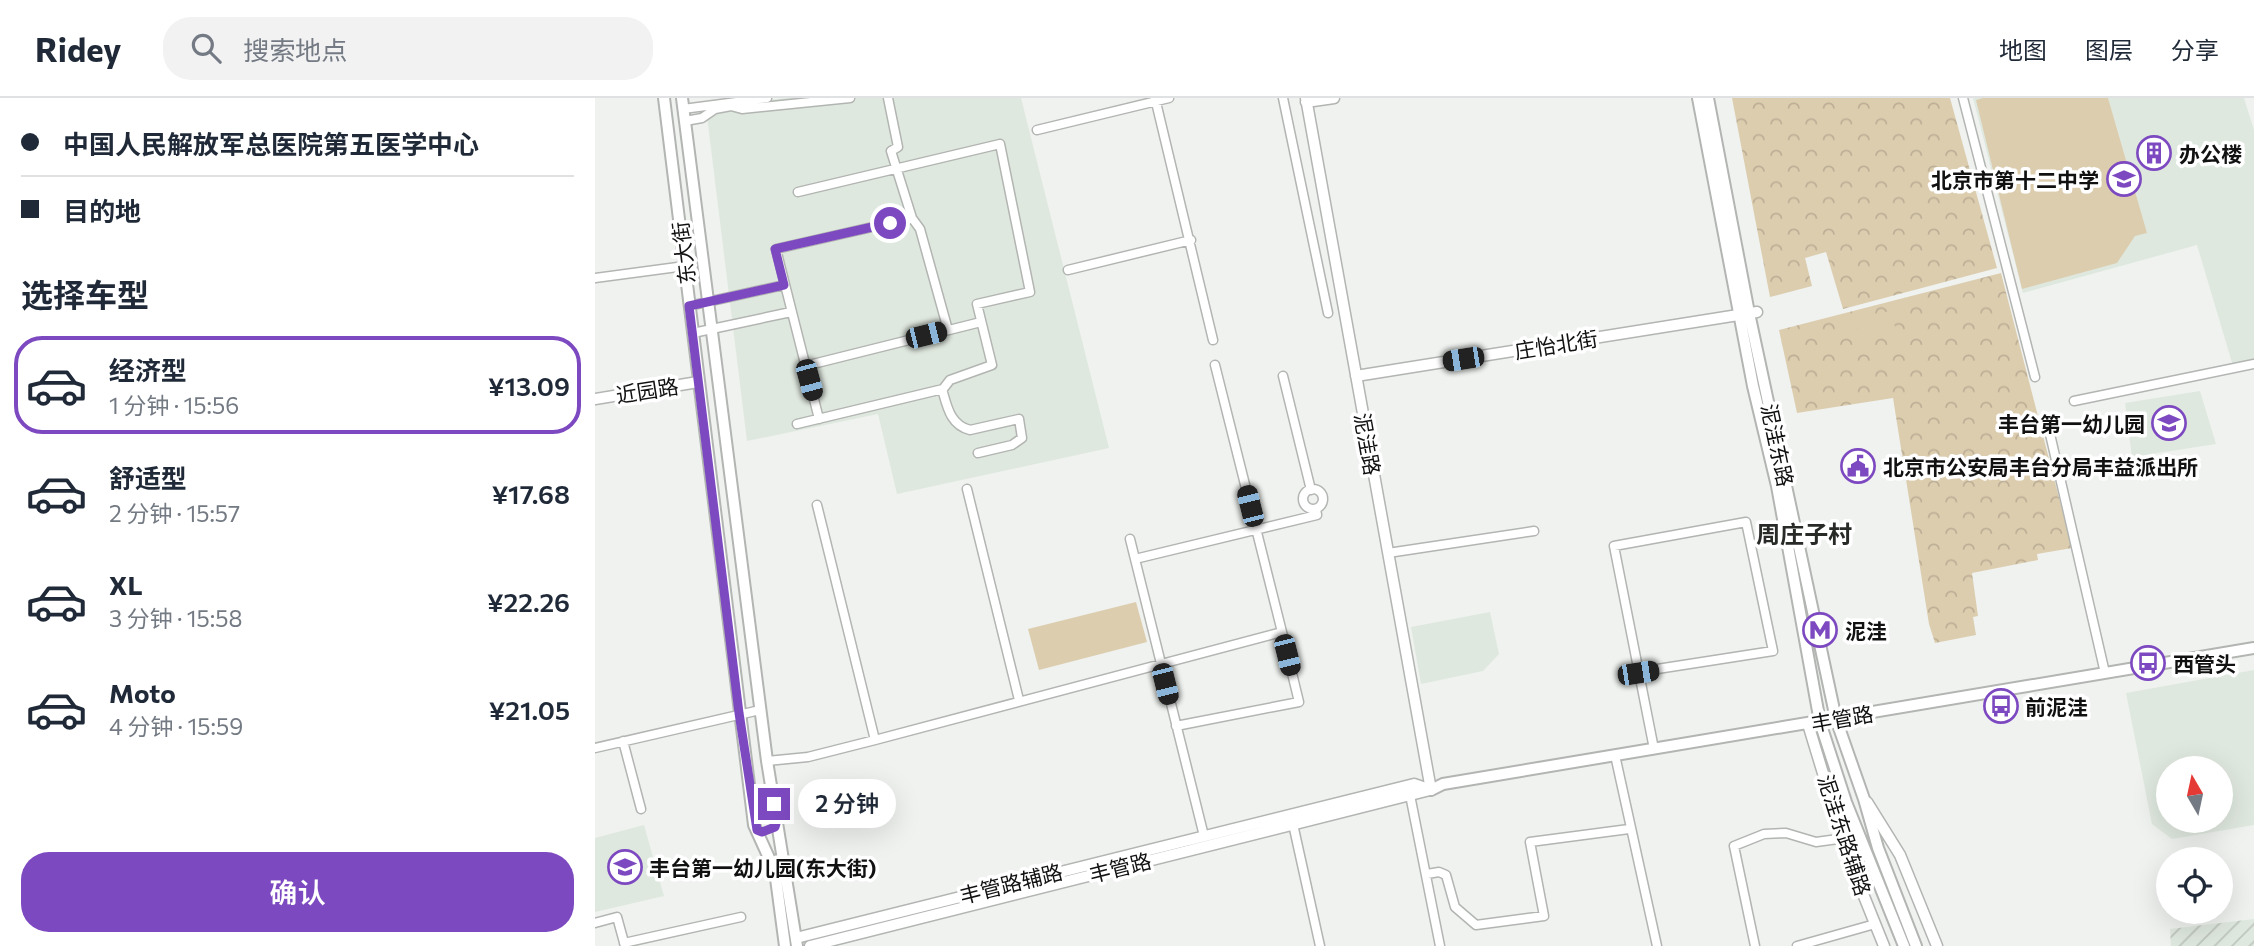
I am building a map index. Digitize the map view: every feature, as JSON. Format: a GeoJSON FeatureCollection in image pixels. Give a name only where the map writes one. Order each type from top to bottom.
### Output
{"type":"FeatureCollection","features":[{"type":"Feature","properties":{"kind":"main road","name":"东大街"},"geometry":{"type":"LineString","coordinates":[[664,98],[739,713],[757,830],[775,871],[785,946]]}},
{"type":"Feature","properties":{"kind":"main road","name":"泥洼东路"},"geometry":{"type":"LineString","coordinates":[[1698,98],[1748,313],[1836,722],[1864,799],[1878,848],[1916,946]]}},
{"type":"Feature","properties":{"kind":"main road","name":"泥洼东路"},"geometry":{"type":"LineString","coordinates":[[1708,98],[1748,313],[1815,725],[1904,946]]}},
{"type":"Feature","properties":{"kind":"main road","name":"东大街"},"geometry":{"type":"LineString","coordinates":[[683,103],[760,710],[796,942]]}},
{"type":"Feature","properties":{"kind":"main road","name":"丰管路"},"geometry":{"type":"LineString","coordinates":[[1836,722],[2254,648]]}},
{"type":"Feature","properties":{"kind":"main road","name":"丰管路"},"geometry":{"type":"LineString","coordinates":[[1616,758],[1654,749],[2254,654]]}},
{"type":"Feature","properties":{"kind":"main road","name":"丰管路"},"geometry":{"type":"LineString","coordinates":[[1431,790],[1815,725]]}},
{"type":"Feature","properties":{"kind":"main road"},"geometry":{"type":"LineString","coordinates":[[757,830],[770,831],[777,820]]}},
{"type":"Feature","properties":{"kind":"street"},"geometry":{"type":"LineString","coordinates":[[683,103],[767,98]]}},
{"type":"Feature","properties":{"kind":"street"},"geometry":{"type":"LineString","coordinates":[[685,121],[731,106],[741,109],[850,98]]}},
{"type":"Feature","properties":{"kind":"street"},"geometry":{"type":"LineString","coordinates":[[888,98],[898,147],[891,151],[912,218],[920,229],[948,330]]}},
{"type":"Feature","properties":{"kind":"street"},"geometry":{"type":"LineString","coordinates":[[1037,130],[1169,98]]}},
{"type":"Feature","properties":{"kind":"street"},"geometry":{"type":"LineString","coordinates":[[1283,98],[1328,313]]}},
{"type":"Feature","properties":{"kind":"street"},"geometry":{"type":"LineString","coordinates":[[1306,100],[1334,98]]}},
{"type":"Feature","properties":{"kind":"street"},"geometry":{"type":"LineString","coordinates":[[1963,98],[2035,377]]}},
{"type":"Feature","properties":{"kind":"street"},"geometry":{"type":"LineString","coordinates":[[1156,100],[1213,340]]}},
{"type":"Feature","properties":{"kind":"street","name":"泥洼路"},"geometry":{"type":"LineString","coordinates":[[1306,100],[1431,790]]}},
{"type":"Feature","properties":{"kind":"street"},"geometry":{"type":"LineString","coordinates":[[797,424],[942,389],[950,380],[992,365],[977,304],[1030,292],[1000,144],[798,192]]}},
{"type":"Feature","properties":{"kind":"street"},"geometry":{"type":"LineString","coordinates":[[819,419],[775,249],[912,218]]}},
{"type":"Feature","properties":{"kind":"street"},"geometry":{"type":"LineString","coordinates":[[1068,270],[1191,240]]}},
{"type":"Feature","properties":{"kind":"street"},"geometry":{"type":"LineString","coordinates":[[595,278],[685,266]]}},
{"type":"Feature","properties":{"kind":"street"},"geometry":{"type":"LineString","coordinates":[[689,306],[784,285]]}},
{"type":"Feature","properties":{"kind":"street"},"geometry":{"type":"LineString","coordinates":[[693,333],[790,312]]}},
{"type":"Feature","properties":{"kind":"street","name":"庄怡北街"},"geometry":{"type":"LineString","coordinates":[[1356,376],[1748,313]]}},
{"type":"Feature","properties":{"kind":"street"},"geometry":{"type":"LineString","coordinates":[[805,366],[981,322]]}},
{"type":"Feature","properties":{"kind":"street"},"geometry":{"type":"LineString","coordinates":[[2074,401],[2254,364]]}},
{"type":"Feature","properties":{"kind":"street"},"geometry":{"type":"LineString","coordinates":[[1176,726],[1299,702],[1215,365]]}},
{"type":"Feature","properties":{"kind":"street"},"geometry":{"type":"LineString","coordinates":[[1283,376],[1311,490]]}},
{"type":"Feature","properties":{"kind":"street","name":"近园路"},"geometry":{"type":"LineString","coordinates":[[595,399],[698,382]]}},
{"type":"Feature","properties":{"kind":"street"},"geometry":{"type":"LineString","coordinates":[[942,389],[951,417],[963,428],[970,430],[1019,419],[1022,438],[1012,445],[978,453]]}},
{"type":"Feature","properties":{"kind":"street"},"geometry":{"type":"LineString","coordinates":[[2047,421],[2105,673]]}},
{"type":"Feature","properties":{"kind":"street"},"geometry":{"type":"LineString","coordinates":[[967,489],[1019,700]]}},
{"type":"Feature","properties":{"kind":"street"},"geometry":{"type":"LineString","coordinates":[[1311,490],[1319,492],[1322,497],[1322,503],[1316,509],[1308,508],[1303,500],[1305,494],[1311,490]]}},
{"type":"Feature","properties":{"kind":"street"},"geometry":{"type":"LineString","coordinates":[[817,505],[875,740]]}},
{"type":"Feature","properties":{"kind":"street"},"geometry":{"type":"LineString","coordinates":[[1135,559],[1317,515],[1316,509]]}},
{"type":"Feature","properties":{"kind":"street"},"geometry":{"type":"LineString","coordinates":[[1638,673],[1773,651],[1746,522],[1614,546],[1638,673],[1654,749]]}},
{"type":"Feature","properties":{"kind":"street"},"geometry":{"type":"LineString","coordinates":[[1388,553],[1534,531]]}},
{"type":"Feature","properties":{"kind":"street"},"geometry":{"type":"LineString","coordinates":[[1129,539],[1204,836]]}},
{"type":"Feature","properties":{"kind":"street"},"geometry":{"type":"LineString","coordinates":[[767,761],[808,757],[1282,632]]}},
{"type":"Feature","properties":{"kind":"street"},"geometry":{"type":"LineString","coordinates":[[595,748],[760,710]]}},
{"type":"Feature","properties":{"kind":"street","name":"泥洼东路辅路"},"geometry":{"type":"LineString","coordinates":[[1815,725],[1849,859],[1884,946]]}},
{"type":"Feature","properties":{"kind":"street"},"geometry":{"type":"LineString","coordinates":[[623,741],[641,809]]}},
{"type":"Feature","properties":{"kind":"street"},"geometry":{"type":"LineString","coordinates":[[1616,758],[1629,829],[1657,946]]}},
{"type":"Feature","properties":{"kind":"street","name":"丰管路辅路"},"geometry":{"type":"LineString","coordinates":[[796,942],[967,893],[1414,784],[1431,790]]}},
{"type":"Feature","properties":{"kind":"street","name":"丰管路"},"geometry":{"type":"LineString","coordinates":[[810,946],[1431,790]]}},
{"type":"Feature","properties":{"kind":"street"},"geometry":{"type":"LineString","coordinates":[[1410,795],[1440,946]]}},
{"type":"Feature","properties":{"kind":"street","name":"泥洼东路辅路"},"geometry":{"type":"LineString","coordinates":[[1864,799],[1900,855],[1937,946]]}},
{"type":"Feature","properties":{"kind":"street"},"geometry":{"type":"LineString","coordinates":[[1314,808],[1295,824],[1320,946]]}},
{"type":"Feature","properties":{"kind":"street"},"geometry":{"type":"LineString","coordinates":[[1427,874],[1440,872],[1446,875],[1455,907],[1476,925],[1544,916],[1529,842],[1629,829]]}},
{"type":"Feature","properties":{"kind":"street"},"geometry":{"type":"LineString","coordinates":[[1755,946],[1734,846],[1764,834],[1786,833],[1816,842],[1838,839]]}},
{"type":"Feature","properties":{"kind":"street"},"geometry":{"type":"LineString","coordinates":[[967,893],[995,899]]}},
{"type":"Feature","properties":{"kind":"street"},"geometry":{"type":"LineString","coordinates":[[595,923],[617,917],[624,944],[741,917]]}},
{"type":"Feature","properties":{"kind":"street"},"geometry":{"type":"LineString","coordinates":[[1797,946],[1875,924]]}},
{"type":"Feature","properties":{"kind":"shaded area"},"geometry":{"type":"Polygon","coordinates":[[[786,98],[1021,98],[1109,448],[897,494],[878,414],[747,441],[706,108],[786,98]]]}},
{"type":"Feature","properties":{"kind":"shaded area","name":"北京市第十二中学"},"geometry":{"type":"Polygon","coordinates":[[[1973,98],[2244,98],[2254,130],[2254,363],[2233,366],[2197,245],[2023,293],[1973,98]]]}},
{"type":"Feature","properties":{"kind":"shaded area","name":"丰台第一幼儿园"},"geometry":{"type":"Polygon","coordinates":[[[2200,391],[2216,444],[2132,457],[2125,403],[2200,391]]]}},
{"type":"Feature","properties":{"kind":"shaded area"},"geometry":{"type":"Polygon","coordinates":[[[1490,612],[1499,654],[1483,671],[1421,684],[1411,627],[1490,612]]]}},
{"type":"Feature","properties":{"kind":"shaded area"},"geometry":{"type":"Polygon","coordinates":[[[2254,670],[2254,825],[2233,829],[2233,756],[2156,756],[2156,827],[2152,824],[2126,693],[2254,670]]]}},
{"type":"Feature","properties":{"kind":"shaded area","name":"丰台第一幼儿园(东大街)"},"geometry":{"type":"Polygon","coordinates":[[[644,825],[664,896],[595,912],[595,838],[644,825]]]}},
{"type":"Feature","properties":{"kind":"shaded area"},"geometry":{"type":"Polygon","coordinates":[[[2164,833],[2207,833],[2172,839],[2164,833]]]}},
{"type":"Feature","properties":{"kind":"shaded area"},"geometry":{"type":"Polygon","coordinates":[[[2254,919],[2254,946],[2171,946],[2170,929],[2233,924],[2233,922],[2254,919]]]}},
{"type":"Feature","properties":{"kind":"green space"},"geometry":{"type":"Polygon","coordinates":[[[1732,98],[1950,98],[1997,268],[1843,309],[1826,252],[1805,258],[1812,286],[1770,297],[1732,98]]]}},
{"type":"Feature","properties":{"kind":"green space"},"geometry":{"type":"Polygon","coordinates":[[[2108,98],[2147,233],[2135,236],[2117,263],[2022,289],[1976,100],[2108,98]]]}},
{"type":"Feature","properties":{"kind":"green space"},"geometry":{"type":"Polygon","coordinates":[[[2001,273],[2072,548],[2037,554],[2038,560],[1972,573],[1978,616],[1973,617],[1976,635],[1935,643],[1929,624],[1893,398],[1797,413],[1779,330],[2001,273]]]}},
{"type":"Feature","properties":{"kind":"green space"},"geometry":{"type":"Polygon","coordinates":[[[1889,311],[1896,329],[1861,339],[1855,320],[1889,311]]]}},
{"type":"Feature","properties":{"kind":"green space"},"geometry":{"type":"Polygon","coordinates":[[[1136,602],[1147,642],[1039,670],[1028,629],[1136,602]]]}},
{"type":"Feature","properties":{"kind":"place","name":"办公楼"},"geometry":{"type":"Point","coordinates":[2154,153]}},
{"type":"Feature","properties":{"kind":"place","name":"北京市第十二中学"},"geometry":{"type":"Point","coordinates":[2124,179]}},
{"type":"Feature","properties":{"kind":"place","name":"丰台第一幼儿园"},"geometry":{"type":"Point","coordinates":[2169,423]}},
{"type":"Feature","properties":{"kind":"place","name":"北京市公安局丰台分局丰益派出所"},"geometry":{"type":"Point","coordinates":[1858,466]}},
{"type":"Feature","properties":{"kind":"place","name":"泥洼"},"geometry":{"type":"Point","coordinates":[1820,630]}},
{"type":"Feature","properties":{"kind":"place","name":"西管头"},"geometry":{"type":"Point","coordinates":[2148,663]}},
{"type":"Feature","properties":{"kind":"place","name":"前泥洼"},"geometry":{"type":"Point","coordinates":[2001,706]}},
{"type":"Feature","properties":{"kind":"place","name":"丰台第一幼儿园(东大街)"},"geometry":{"type":"Point","coordinates":[625,867]}},
{"type":"Feature","properties":{"kind":"district","name":"周庄子村"},"geometry":{"type":"Point","coordinates":[1804,533]}},
{"type":"Feature","properties":{"kind":"route"},"geometry":{"type":"LineString","coordinates":[[774,804],[777,820],[775,827],[770,831],[757,830],[754,825],[739,713],[689,306],[784,285],[775,249],[890,223]]}}]}
